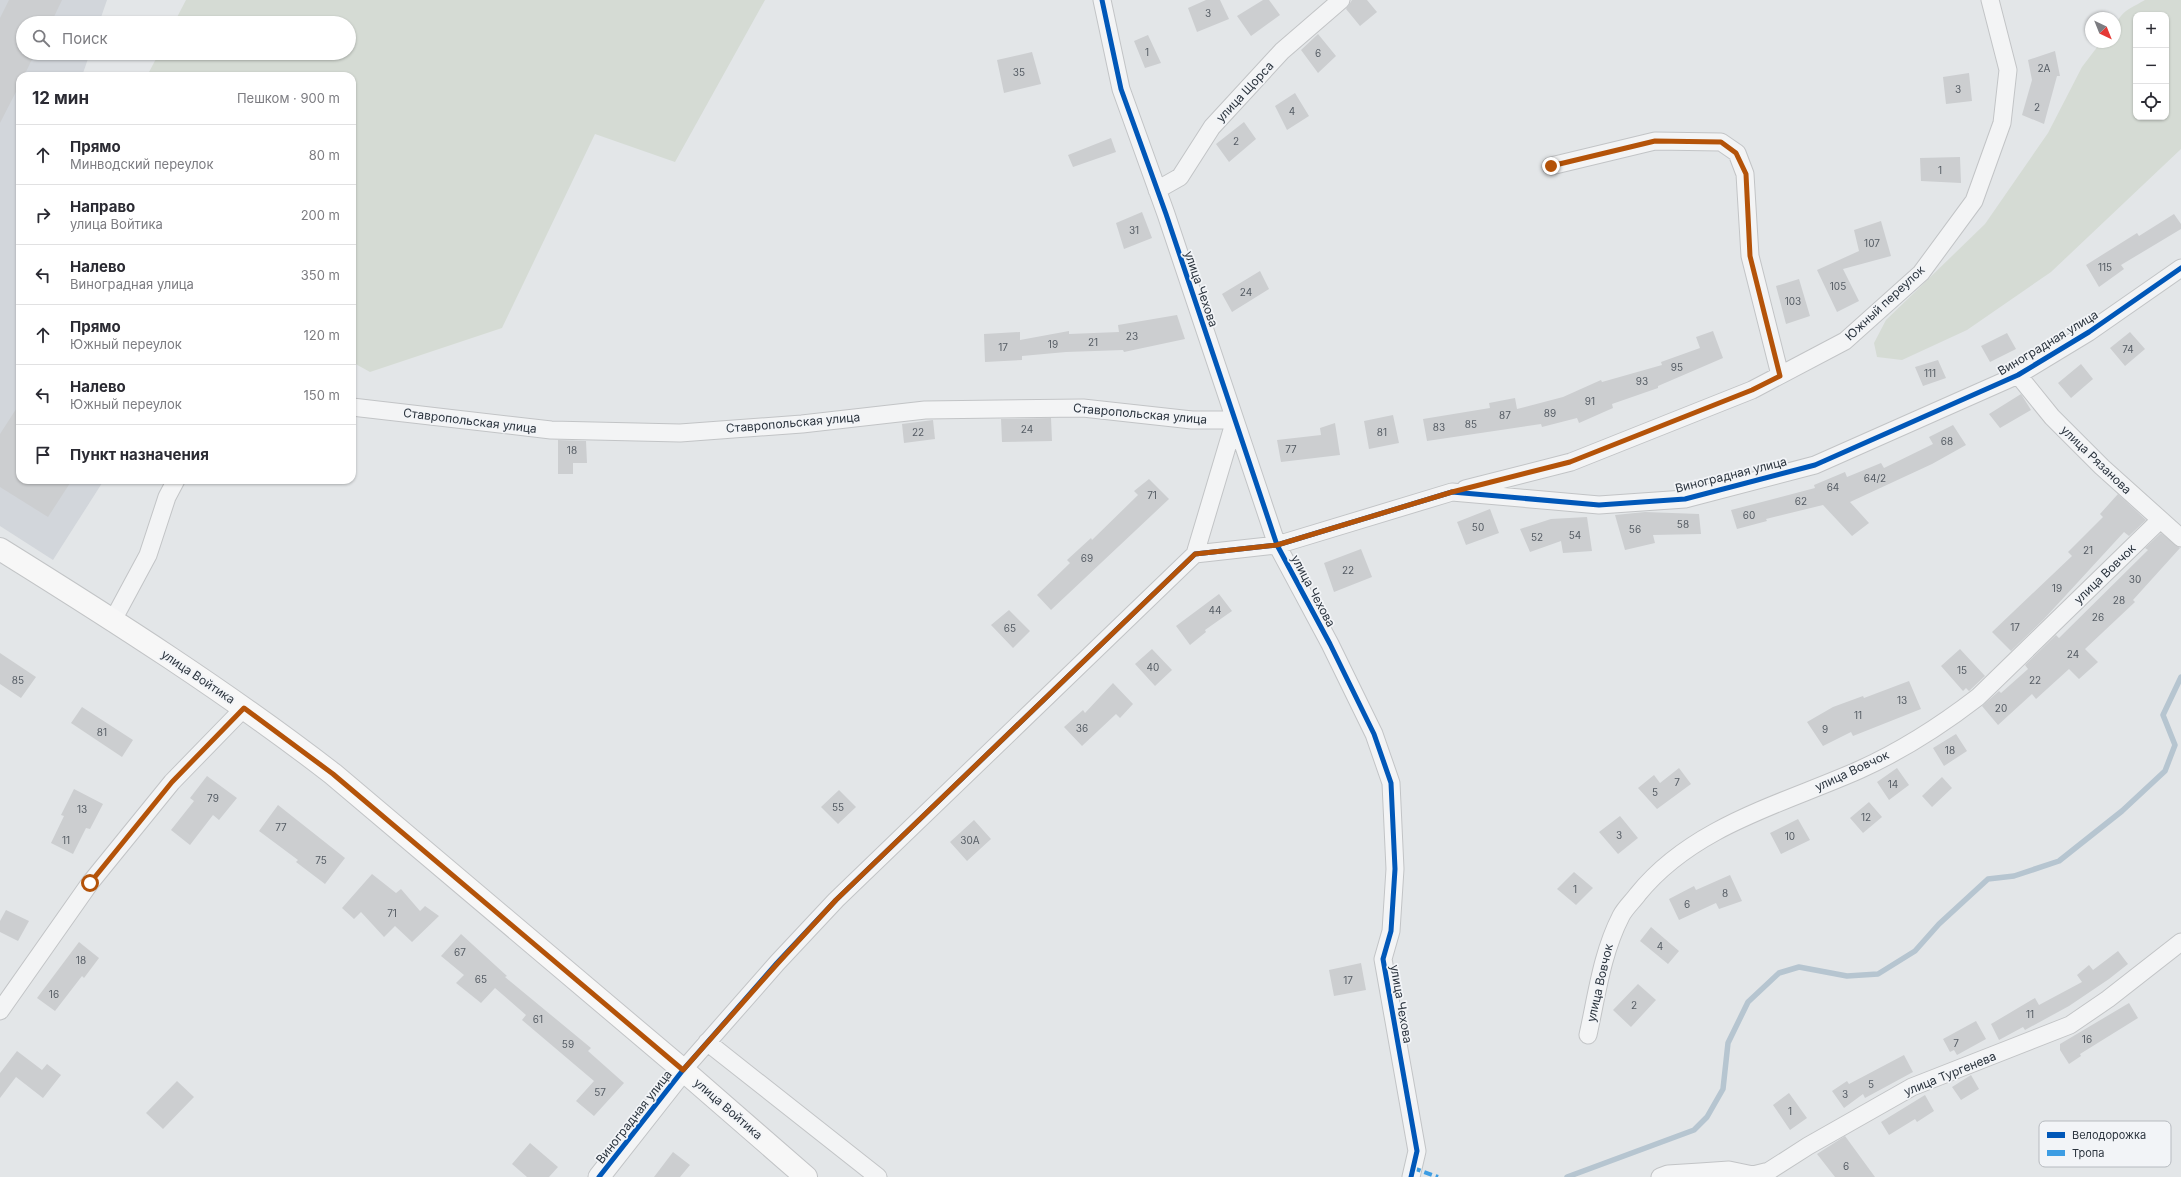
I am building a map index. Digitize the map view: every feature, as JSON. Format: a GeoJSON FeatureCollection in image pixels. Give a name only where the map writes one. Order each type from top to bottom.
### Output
{"type":"FeatureCollection","features":[{"type":"Feature","properties":{"kind":"main road","name":"улица Войтика"},"geometry":{"type":"LineString","coordinates":[[0,549],[113,620],[244,708],[350,788],[683,1070],[806,1177]]}},
{"type":"Feature","properties":{"kind":"street","name":"улица Чехова"},"geometry":{"type":"LineString","coordinates":[[1102,0],[1121,89],[1157,190],[1277,545],[1330,644],[1374,734],[1391,782],[1395,869],[1391,931],[1383,959],[1417,1152],[1411,1177]]}},
{"type":"Feature","properties":{"kind":"street","name":"улица Щорса"},"geometry":{"type":"LineString","coordinates":[[1157,190],[1180,177],[1212,127],[1282,51],[1342,0]]}},
{"type":"Feature","properties":{"kind":"street","name":"Южный переулок"},"geometry":{"type":"LineString","coordinates":[[1452,492],[1570,462],[1752,390],[1845,341],[1916,278],[1974,201],[2002,123],[2008,70],[1990,0]]}},
{"type":"Feature","properties":{"kind":"street"},"geometry":{"type":"LineString","coordinates":[[1551,166],[1655,141],[1721,142],[1736,153],[1746,174],[1750,256],[1780,376]]}},
{"type":"Feature","properties":{"kind":"street","name":"Виноградная улица"},"geometry":{"type":"LineString","coordinates":[[599,1177],[683,1070],[836,900],[1195,554],[1277,545],[1452,492],[1599,505],[1685,499],[1815,465],[2018,375],[2089,332],[2181,268]]}},
{"type":"Feature","properties":{"kind":"street","name":"улица Рязанова"},"geometry":{"type":"LineString","coordinates":[[2018,375],[2052,417],[2102,467],[2181,538]]}},
{"type":"Feature","properties":{"kind":"street","name":"Ставропольская улица"},"geometry":{"type":"LineString","coordinates":[[356,407],[550,430],[680,433],[802,424],[925,410],[1083,408],[1192,420],[1235,420]]}},
{"type":"Feature","properties":{"kind":"street"},"geometry":{"type":"LineString","coordinates":[[1195,554],[1235,420]]}},
{"type":"Feature","properties":{"kind":"street"},"geometry":{"type":"LineString","coordinates":[[113,620],[148,555],[167,497],[174,484]]}},
{"type":"Feature","properties":{"kind":"street","name":"улица Вовчок"},"geometry":{"type":"LineString","coordinates":[[1588,1035],[1606,948],[1622,914],[1654,875],[1679,853],[1740,819],[1861,769],[1947,721],[1978,697],[2160,520]]}},
{"type":"Feature","properties":{"kind":"street"},"geometry":{"type":"LineString","coordinates":[[0,1011],[90,883],[172,782],[244,708]]}},
{"type":"Feature","properties":{"kind":"street","name":"улица Тургенева"},"geometry":{"type":"LineString","coordinates":[[1660,1177],[1668,1174],[1729,1170],[1753,1175],[1770,1171],[1808,1146],[1912,1087],[2070,1025],[2108,999],[2181,942]]}},
{"type":"Feature","properties":{"kind":"street"},"geometry":{"type":"LineString","coordinates":[[707,1042],[878,1177]]}},
{"type":"Feature","properties":{"kind":"shaded area"},"geometry":{"type":"Polygon","coordinates":[[[0,0],[107,0],[101,16],[16,16],[16,60],[88,60],[83,72],[16,72],[16,484],[101,484],[53,560],[0,526],[0,0]]]}},
{"type":"Feature","properties":{"kind":"shaded area"},"geometry":{"type":"Polygon","coordinates":[[[186,0],[765,0],[675,162],[595,134],[502,328],[370,372],[356,364],[356,72],[149,72],[155,60],[356,60],[356,16],[178,16],[186,0]]]}},
{"type":"Feature","properties":{"kind":"shaded area"},"geometry":{"type":"Polygon","coordinates":[[[2145,0],[2181,0],[2181,149],[2051,272],[1967,330],[1902,360],[1877,357],[1874,343],[1886,320],[1985,224],[2048,133],[2082,67],[2096,48],[2121,48],[2121,15],[2145,0]]]}},
{"type":"Feature","properties":{"kind":"building"},"geometry":{"type":"Polygon","coordinates":[[[9,0],[62,0],[54,16],[16,16],[16,60],[32,60],[26,72],[16,72],[16,92],[0,123],[0,18],[9,0]]]}},
{"type":"Feature","properties":{"kind":"building"},"geometry":{"type":"Polygon","coordinates":[[[1206,0],[1220,0],[1229,19],[1197,32],[1188,8],[1206,0]]]}},
{"type":"Feature","properties":{"kind":"building"},"geometry":{"type":"Polygon","coordinates":[[[1263,0],[1269,0],[1280,15],[1251,36],[1237,16],[1263,0]]]}},
{"type":"Feature","properties":{"kind":"building"},"geometry":{"type":"Polygon","coordinates":[[[1352,0],[1367,0],[1377,12],[1360,26],[1346,9],[1352,0]]]}},
{"type":"Feature","properties":{"kind":"building"},"geometry":{"type":"Polygon","coordinates":[[[1318,34],[1336,56],[1318,73],[1301,50],[1318,34]]]}},
{"type":"Feature","properties":{"kind":"building"},"geometry":{"type":"Polygon","coordinates":[[[1148,35],[1161,63],[1145,68],[1134,41],[1148,35]]]}},
{"type":"Feature","properties":{"kind":"building"},"geometry":{"type":"Polygon","coordinates":[[[2055,51],[2060,76],[2057,76],[2044,124],[2022,115],[2032,80],[2028,60],[2055,51]]]}},
{"type":"Feature","properties":{"kind":"building"},"geometry":{"type":"Polygon","coordinates":[[[1032,52],[1041,84],[1004,93],[997,60],[1032,52]]]}},
{"type":"Feature","properties":{"kind":"building"},"geometry":{"type":"Polygon","coordinates":[[[1969,73],[1972,101],[1946,104],[1943,77],[1969,73]]]}},
{"type":"Feature","properties":{"kind":"building"},"geometry":{"type":"Polygon","coordinates":[[[1295,93],[1309,116],[1287,130],[1275,106],[1295,93]]]}},
{"type":"Feature","properties":{"kind":"building"},"geometry":{"type":"Polygon","coordinates":[[[1244,122],[1256,139],[1229,162],[1216,144],[1244,122]]]}},
{"type":"Feature","properties":{"kind":"building"},"geometry":{"type":"Polygon","coordinates":[[[1111,138],[1116,152],[1073,167],[1068,155],[1111,138]]]}},
{"type":"Feature","properties":{"kind":"building"},"geometry":{"type":"Polygon","coordinates":[[[1960,157],[1961,183],[1921,181],[1920,158],[1960,157]]]}},
{"type":"Feature","properties":{"kind":"building"},"geometry":{"type":"Polygon","coordinates":[[[1142,212],[1152,238],[1124,249],[1116,223],[1142,212]]]}},
{"type":"Feature","properties":{"kind":"building"},"geometry":{"type":"Polygon","coordinates":[[[2174,214],[2181,224],[2181,229],[2121,265],[2124,269],[2099,287],[2086,265],[2137,233],[2139,236],[2174,214]]]}},
{"type":"Feature","properties":{"kind":"building"},"geometry":{"type":"Polygon","coordinates":[[[1881,221],[1891,256],[1843,269],[1859,301],[1837,312],[1817,270],[1859,251],[1854,230],[1881,221]]]}},
{"type":"Feature","properties":{"kind":"building"},"geometry":{"type":"Polygon","coordinates":[[[1260,271],[1269,289],[1232,312],[1222,294],[1260,271]]]}},
{"type":"Feature","properties":{"kind":"building"},"geometry":{"type":"Polygon","coordinates":[[[1799,279],[1810,316],[1786,324],[1776,286],[1799,279]]]}},
{"type":"Feature","properties":{"kind":"building"},"geometry":{"type":"Polygon","coordinates":[[[1177,315],[1185,339],[1124,352],[1123,350],[1066,352],[1022,356],[1022,360],[985,362],[984,334],[1020,332],[1020,340],[1069,331],[1069,334],[1119,332],[1118,325],[1177,315]]]}},
{"type":"Feature","properties":{"kind":"building"},"geometry":{"type":"Polygon","coordinates":[[[1713,331],[1723,358],[1658,386],[1658,388],[1612,404],[1613,408],[1579,423],[1577,418],[1542,427],[1541,424],[1427,441],[1423,419],[1490,408],[1489,403],[1515,398],[1517,409],[1563,397],[1601,380],[1602,382],[1662,365],[1661,362],[1700,348],[1696,337],[1713,331]]]}},
{"type":"Feature","properties":{"kind":"building"},"geometry":{"type":"Polygon","coordinates":[[[2130,332],[2145,349],[2125,366],[2110,348],[2130,332]]]}},
{"type":"Feature","properties":{"kind":"building"},"geometry":{"type":"Polygon","coordinates":[[[2007,333],[2016,349],[1990,362],[1981,346],[2007,333]]]}},
{"type":"Feature","properties":{"kind":"building"},"geometry":{"type":"Polygon","coordinates":[[[1938,360],[1946,378],[1923,386],[1915,367],[1938,360]]]}},
{"type":"Feature","properties":{"kind":"building"},"geometry":{"type":"Polygon","coordinates":[[[2081,364],[2093,379],[2071,398],[2058,383],[2081,364]]]}},
{"type":"Feature","properties":{"kind":"building"},"geometry":{"type":"Polygon","coordinates":[[[2021,394],[2031,410],[2000,428],[1989,414],[2021,394]]]}},
{"type":"Feature","properties":{"kind":"building"},"geometry":{"type":"Polygon","coordinates":[[[16,409],[16,484],[69,484],[48,517],[0,487],[0,434],[16,409]]]}},
{"type":"Feature","properties":{"kind":"building"},"geometry":{"type":"Polygon","coordinates":[[[1393,415],[1399,443],[1369,449],[1364,421],[1393,415]]]}},
{"type":"Feature","properties":{"kind":"building"},"geometry":{"type":"Polygon","coordinates":[[[1051,418],[1052,441],[1002,442],[1001,419],[1051,418]]]}},
{"type":"Feature","properties":{"kind":"building"},"geometry":{"type":"Polygon","coordinates":[[[933,420],[935,439],[904,443],[902,424],[933,420]]]}},
{"type":"Feature","properties":{"kind":"building"},"geometry":{"type":"Polygon","coordinates":[[[1335,423],[1340,455],[1281,462],[1277,440],[1321,435],[1320,428],[1335,423]]]}},
{"type":"Feature","properties":{"kind":"building"},"geometry":{"type":"Polygon","coordinates":[[[1953,425],[1966,445],[1932,464],[1850,502],[1869,523],[1852,536],[1823,505],[1766,519],[1767,521],[1737,529],[1731,510],[1815,488],[1814,485],[1845,472],[1847,477],[1881,463],[1884,468],[1933,444],[1929,437],[1953,425]]]}},
{"type":"Feature","properties":{"kind":"building"},"geometry":{"type":"Polygon","coordinates":[[[558,440],[586,441],[587,463],[573,463],[573,474],[558,474],[558,440]]]}},
{"type":"Feature","properties":{"kind":"building"},"geometry":{"type":"Polygon","coordinates":[[[1149,479],[1169,499],[1051,610],[1037,595],[1070,563],[1067,560],[1091,538],[1092,540],[1138,495],[1134,491],[1149,479]]]}},
{"type":"Feature","properties":{"kind":"building"},"geometry":{"type":"Polygon","coordinates":[[[2118,494],[2146,520],[2129,536],[2124,532],[2044,619],[2011,651],[1992,632],[2072,556],[2068,552],[2103,517],[2100,514],[2118,494]]]}},
{"type":"Feature","properties":{"kind":"building"},"geometry":{"type":"Polygon","coordinates":[[[1490,509],[1499,533],[1466,545],[1457,522],[1490,509]]]}},
{"type":"Feature","properties":{"kind":"building"},"geometry":{"type":"Polygon","coordinates":[[[1645,512],[1699,514],[1701,534],[1653,535],[1655,543],[1625,550],[1615,515],[1645,512]]]}},
{"type":"Feature","properties":{"kind":"building"},"geometry":{"type":"Polygon","coordinates":[[[1587,517],[1592,551],[1563,553],[1561,541],[1530,552],[1520,529],[1551,519],[1587,517]]]}},
{"type":"Feature","properties":{"kind":"building"},"geometry":{"type":"Polygon","coordinates":[[[2161,533],[2180,548],[2133,600],[2135,602],[2085,649],[2098,662],[2079,679],[2069,669],[2036,699],[2032,694],[1998,725],[1982,706],[1999,691],[2001,693],[2028,669],[2025,665],[2056,635],[2059,638],[2148,550],[2145,548],[2161,533]]]}},
{"type":"Feature","properties":{"kind":"building"},"geometry":{"type":"Polygon","coordinates":[[[1361,549],[1372,577],[1334,592],[1324,563],[1361,549]]]}},
{"type":"Feature","properties":{"kind":"building"},"geometry":{"type":"Polygon","coordinates":[[[1219,594],[1232,611],[1205,630],[1206,632],[1190,645],[1176,626],[1219,594]]]}},
{"type":"Feature","properties":{"kind":"building"},"geometry":{"type":"Polygon","coordinates":[[[1009,610],[1030,631],[1013,648],[991,625],[1009,610]]]}},
{"type":"Feature","properties":{"kind":"building"},"geometry":{"type":"Polygon","coordinates":[[[1152,649],[1172,670],[1155,686],[1135,664],[1152,649]]]}},
{"type":"Feature","properties":{"kind":"building"},"geometry":{"type":"Polygon","coordinates":[[[1960,649],[1985,676],[1969,691],[1966,688],[1963,691],[1941,666],[1960,649]]]}},
{"type":"Feature","properties":{"kind":"building"},"geometry":{"type":"Polygon","coordinates":[[[0,653],[36,677],[21,698],[0,684],[0,653]]]}},
{"type":"Feature","properties":{"kind":"building"},"geometry":{"type":"Polygon","coordinates":[[[1909,681],[1921,709],[1853,736],[1851,732],[1823,746],[1807,722],[1833,707],[1863,696],[1864,698],[1909,681]]]}},
{"type":"Feature","properties":{"kind":"building"},"geometry":{"type":"Polygon","coordinates":[[[1113,683],[1133,704],[1120,718],[1116,714],[1082,746],[1064,727],[1083,710],[1085,713],[1113,683]]]}},
{"type":"Feature","properties":{"kind":"building"},"geometry":{"type":"Polygon","coordinates":[[[82,707],[133,740],[122,757],[71,723],[82,707]]]}},
{"type":"Feature","properties":{"kind":"building"},"geometry":{"type":"Polygon","coordinates":[[[1956,734],[1967,751],[1944,766],[1933,748],[1956,734]]]}},
{"type":"Feature","properties":{"kind":"building"},"geometry":{"type":"Polygon","coordinates":[[[1679,768],[1691,784],[1657,809],[1638,788],[1654,775],[1660,783],[1679,768]]]}},
{"type":"Feature","properties":{"kind":"building"},"geometry":{"type":"Polygon","coordinates":[[[1897,768],[1909,785],[1889,800],[1877,782],[1897,768]]]}},
{"type":"Feature","properties":{"kind":"building"},"geometry":{"type":"Polygon","coordinates":[[[207,776],[237,798],[219,820],[213,815],[190,845],[171,830],[194,801],[190,798],[207,776]]]}},
{"type":"Feature","properties":{"kind":"building"},"geometry":{"type":"Polygon","coordinates":[[[1942,777],[1952,788],[1932,807],[1922,796],[1942,777]]]}},
{"type":"Feature","properties":{"kind":"building"},"geometry":{"type":"Polygon","coordinates":[[[74,789],[103,804],[90,829],[86,828],[73,854],[51,843],[64,816],[61,815],[74,789]]]}},
{"type":"Feature","properties":{"kind":"building"},"geometry":{"type":"Polygon","coordinates":[[[839,790],[856,807],[838,824],[821,807],[839,790]]]}},
{"type":"Feature","properties":{"kind":"building"},"geometry":{"type":"Polygon","coordinates":[[[1869,802],[1882,817],[1863,833],[1850,818],[1869,802]]]}},
{"type":"Feature","properties":{"kind":"building"},"geometry":{"type":"Polygon","coordinates":[[[278,805],[345,858],[325,884],[296,862],[298,860],[259,831],[278,805]]]}},
{"type":"Feature","properties":{"kind":"building"},"geometry":{"type":"Polygon","coordinates":[[[1620,816],[1638,838],[1618,854],[1599,832],[1620,816]]]}},
{"type":"Feature","properties":{"kind":"building"},"geometry":{"type":"Polygon","coordinates":[[[1798,819],[1810,840],[1781,854],[1770,833],[1798,819]]]}},
{"type":"Feature","properties":{"kind":"building"},"geometry":{"type":"Polygon","coordinates":[[[974,820],[991,839],[967,861],[950,842],[974,820]]]}},
{"type":"Feature","properties":{"kind":"building"},"geometry":{"type":"Polygon","coordinates":[[[1574,872],[1593,888],[1576,905],[1557,889],[1574,872]]]}},
{"type":"Feature","properties":{"kind":"building"},"geometry":{"type":"Polygon","coordinates":[[[372,874],[396,893],[401,889],[420,911],[425,906],[439,916],[412,942],[395,926],[384,937],[361,912],[354,919],[342,908],[372,874]]]}},
{"type":"Feature","properties":{"kind":"building"},"geometry":{"type":"Polygon","coordinates":[[[1730,875],[1742,901],[1719,909],[1716,903],[1679,920],[1669,899],[1694,886],[1696,890],[1730,875]]]}},
{"type":"Feature","properties":{"kind":"building"},"geometry":{"type":"Polygon","coordinates":[[[6,910],[29,921],[18,941],[0,932],[0,921],[6,910]]]}},
{"type":"Feature","properties":{"kind":"building"},"geometry":{"type":"Polygon","coordinates":[[[1651,927],[1679,951],[1668,964],[1640,941],[1651,927]]]}},
{"type":"Feature","properties":{"kind":"building"},"geometry":{"type":"Polygon","coordinates":[[[461,934],[507,976],[505,977],[591,1048],[588,1051],[624,1083],[594,1116],[576,1101],[594,1081],[522,1020],[526,1015],[495,988],[481,1003],[456,983],[464,975],[441,956],[461,934]]]}},
{"type":"Feature","properties":{"kind":"building"},"geometry":{"type":"Polygon","coordinates":[[[79,942],[99,958],[84,978],[82,976],[55,1011],[37,998],[79,942]]]}},
{"type":"Feature","properties":{"kind":"building"},"geometry":{"type":"Polygon","coordinates":[[[2118,951],[2128,964],[2109,979],[2069,1006],[2025,1030],[2023,1027],[1999,1040],[1991,1024],[2035,998],[2039,1005],[2082,982],[2077,975],[2089,965],[2093,970],[2118,951]]]}},
{"type":"Feature","properties":{"kind":"building"},"geometry":{"type":"Polygon","coordinates":[[[1361,963],[1366,990],[1334,996],[1329,970],[1361,963]]]}},
{"type":"Feature","properties":{"kind":"building"},"geometry":{"type":"Polygon","coordinates":[[[1638,984],[1656,1000],[1631,1027],[1613,1010],[1638,984]]]}},
{"type":"Feature","properties":{"kind":"building"},"geometry":{"type":"Polygon","coordinates":[[[2129,1003],[2138,1018],[2080,1054],[2081,1056],[2069,1064],[2060,1050],[2060,1044],[2129,1003]]]}},
{"type":"Feature","properties":{"kind":"building"},"geometry":{"type":"Polygon","coordinates":[[[1976,1021],[1986,1039],[1957,1055],[1954,1050],[1950,1052],[1943,1039],[1976,1021]]]}},
{"type":"Feature","properties":{"kind":"building"},"geometry":{"type":"Polygon","coordinates":[[[17,1051],[42,1070],[47,1064],[61,1075],[43,1098],[16,1077],[0,1098],[0,1073],[17,1051]]]}},
{"type":"Feature","properties":{"kind":"building"},"geometry":{"type":"Polygon","coordinates":[[[1904,1055],[1913,1072],[1865,1098],[1863,1094],[1844,1108],[1832,1091],[1847,1081],[1849,1084],[1904,1055]]]}},
{"type":"Feature","properties":{"kind":"building"},"geometry":{"type":"Polygon","coordinates":[[[1971,1075],[1979,1089],[1961,1100],[1952,1087],[1971,1075]]]}},
{"type":"Feature","properties":{"kind":"building"},"geometry":{"type":"Polygon","coordinates":[[[177,1081],[194,1097],[163,1129],[146,1113],[177,1081]]]}},
{"type":"Feature","properties":{"kind":"building"},"geometry":{"type":"Polygon","coordinates":[[[1789,1093],[1807,1118],[1790,1130],[1773,1105],[1789,1093]]]}},
{"type":"Feature","properties":{"kind":"building"},"geometry":{"type":"Polygon","coordinates":[[[1925,1095],[1934,1111],[1917,1122],[1915,1119],[1889,1135],[1881,1122],[1925,1095]]]}},
{"type":"Feature","properties":{"kind":"building"},"geometry":{"type":"Polygon","coordinates":[[[1845,1136],[1875,1177],[1835,1177],[1817,1154],[1845,1136]]]}},
{"type":"Feature","properties":{"kind":"building"},"geometry":{"type":"Polygon","coordinates":[[[530,1143],[558,1167],[549,1177],[527,1177],[512,1164],[530,1143]]]}},
{"type":"Feature","properties":{"kind":"building"},"geometry":{"type":"Polygon","coordinates":[[[673,1152],[690,1165],[680,1177],[654,1177],[673,1152]]]}},
{"type":"Feature","properties":{"kind":"waterway"},"geometry":{"type":"LineString","coordinates":[[1567,1177],[1694,1130],[1707,1117],[1723,1089],[1728,1043],[1748,1002],[1779,973],[1799,967],[1847,976],[1878,974],[1915,951],[1939,924],[1988,879],[2014,876],[2059,861],[2122,811],[2165,771],[2175,745],[2163,715],[2181,677]]}},
{"type":"Feature","properties":{"kind":"marked path"},"geometry":{"type":"LineString","coordinates":[[1413,1168],[1438,1177]]}},
{"type":"Feature","properties":{"kind":"cycle path"},"geometry":{"type":"LineString","coordinates":[[1102,0],[1121,89],[1166,214],[1277,545],[1330,644],[1374,734],[1391,783],[1395,869],[1391,931],[1383,959],[1417,1151],[1411,1177]]}},
{"type":"Feature","properties":{"kind":"cycle path"},"geometry":{"type":"LineString","coordinates":[[599,1177],[683,1070],[777,963],[836,900],[1195,554],[1277,545],[1452,492],[1599,505],[1685,499],[1815,465],[2018,375],[2089,332],[2181,268]]}},
{"type":"Feature","properties":{"kind":"route"},"geometry":{"type":"LineString","coordinates":[[90,883],[172,782],[244,708],[333,774],[683,1070],[836,900],[1195,554],[1277,545],[1452,492],[1570,462],[1752,390],[1780,376],[1750,256],[1746,174],[1736,153],[1721,142],[1694,140],[1655,141],[1551,166]]}}]}
